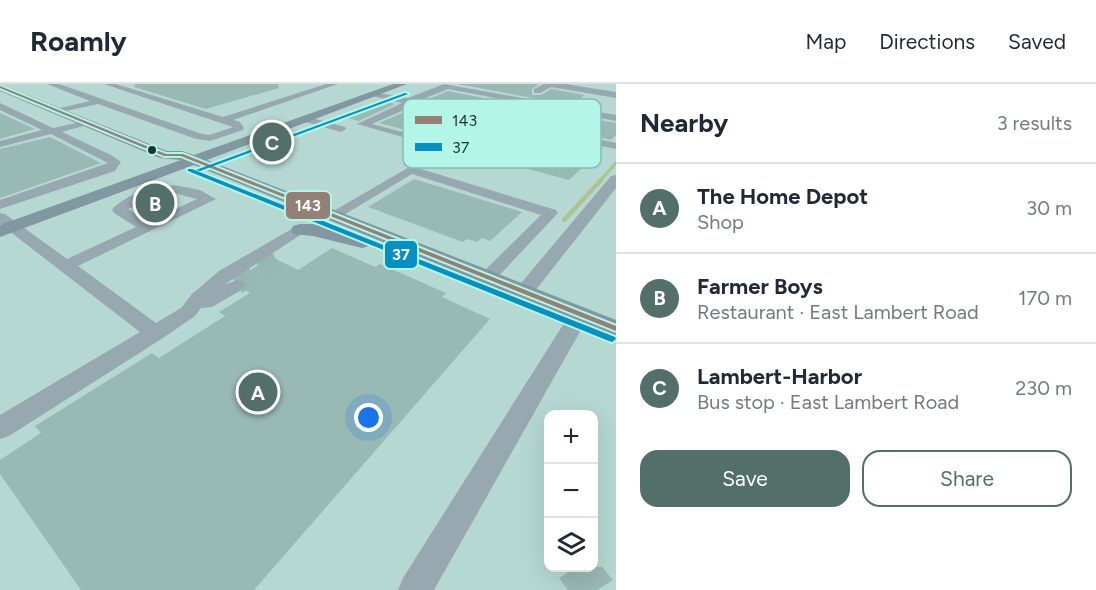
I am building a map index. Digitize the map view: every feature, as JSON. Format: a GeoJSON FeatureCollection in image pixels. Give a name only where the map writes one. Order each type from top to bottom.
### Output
{"type":"FeatureCollection","features":[{"type":"Feature","properties":{"kind":"main road"},"geometry":{"type":"LineString","coordinates":[[18,84],[67,107],[86,122],[165,155],[188,158],[616,329]]}},
{"type":"Feature","properties":{"kind":"main road"},"geometry":{"type":"LineString","coordinates":[[5,224],[402,84]]}},
{"type":"Feature","properties":{"kind":"main road"},"geometry":{"type":"LineString","coordinates":[[1,88],[67,107],[182,149],[188,158]]}},
{"type":"Feature","properties":{"kind":"main road"},"geometry":{"type":"LineString","coordinates":[[230,175],[248,199],[301,226],[351,240],[410,247]]}},
{"type":"Feature","properties":{"kind":"lane"},"geometry":{"type":"LineString","coordinates":[[51,84],[95,99],[200,137],[210,138],[239,129],[238,126],[222,120],[135,93],[122,93],[95,99],[67,107]]}},
{"type":"Feature","properties":{"kind":"lane"},"geometry":{"type":"LineString","coordinates":[[222,120],[334,84]]}},
{"type":"Feature","properties":{"kind":"lane"},"geometry":{"type":"LineString","coordinates":[[450,84],[520,97],[550,84],[616,95]]}},
{"type":"Feature","properties":{"kind":"lane"},"geometry":{"type":"LineString","coordinates":[[414,99],[447,86],[516,99]]}},
{"type":"Feature","properties":{"kind":"lane"},"geometry":{"type":"LineString","coordinates":[[97,88],[109,88],[220,130],[234,131],[254,137]]}},
{"type":"Feature","properties":{"kind":"lane"},"geometry":{"type":"LineString","coordinates":[[95,99],[109,88]]}},
{"type":"Feature","properties":{"kind":"lane"},"geometry":{"type":"LineString","coordinates":[[522,88],[581,99]]}},
{"type":"Feature","properties":{"kind":"lane"},"geometry":{"type":"LineString","coordinates":[[375,94],[403,100]]}},
{"type":"Feature","properties":{"kind":"lane"},"geometry":{"type":"LineString","coordinates":[[0,106],[115,162],[111,168],[0,205]]}},
{"type":"Feature","properties":{"kind":"lane"},"geometry":{"type":"LineString","coordinates":[[403,107],[362,124],[403,135]]}},
{"type":"Feature","properties":{"kind":"lane"},"geometry":{"type":"LineString","coordinates":[[601,115],[616,118]]}},
{"type":"Feature","properties":{"kind":"lane"},"geometry":{"type":"LineString","coordinates":[[305,119],[341,129]]}},
{"type":"Feature","properties":{"kind":"lane"},"geometry":{"type":"LineString","coordinates":[[0,144],[86,122]]}},
{"type":"Feature","properties":{"kind":"lane"},"geometry":{"type":"LineString","coordinates":[[601,143],[616,146]]}},
{"type":"Feature","properties":{"kind":"lane"},"geometry":{"type":"LineString","coordinates":[[332,216],[411,170],[551,213],[488,278]]}},
{"type":"Feature","properties":{"kind":"lane"},"geometry":{"type":"LineString","coordinates":[[524,292],[614,185]]}},
{"type":"Feature","properties":{"kind":"lane"},"geometry":{"type":"LineString","coordinates":[[67,265],[209,199],[191,191],[174,188],[121,207],[119,211],[146,227]]}},
{"type":"Feature","properties":{"kind":"lane"},"geometry":{"type":"LineString","coordinates":[[5,224],[67,265],[156,333]]}},
{"type":"Feature","properties":{"kind":"lane"},"geometry":{"type":"LineString","coordinates":[[188,312],[224,274],[277,252],[301,226]]}},
{"type":"Feature","properties":{"kind":"lane"},"geometry":{"type":"LineString","coordinates":[[0,428],[188,312],[237,285]]}},
{"type":"Feature","properties":{"kind":"lane"},"geometry":{"type":"LineString","coordinates":[[415,590],[580,314]]}},
{"type":"Feature","properties":{"kind":"building"},"geometry":{"type":"Polygon","coordinates":[[[135,84],[278,84],[279,88],[206,109],[134,87],[135,84]]]}},
{"type":"Feature","properties":{"kind":"building"},"geometry":{"type":"Polygon","coordinates":[[[457,84],[539,84],[532,89],[532,95],[541,95],[551,89],[585,95],[579,99],[538,99],[457,84]]]}},
{"type":"Feature","properties":{"kind":"building"},"geometry":{"type":"Polygon","coordinates":[[[448,91],[488,99],[428,99],[448,91]]]}},
{"type":"Feature","properties":{"kind":"building"},"geometry":{"type":"Polygon","coordinates":[[[388,102],[395,104],[359,121],[347,118],[388,102]]]}},
{"type":"Feature","properties":{"kind":"building"},"geometry":{"type":"Polygon","coordinates":[[[0,113],[35,129],[0,139],[0,113]]]}},
{"type":"Feature","properties":{"kind":"building"},"geometry":{"type":"Polygon","coordinates":[[[403,113],[403,129],[379,123],[403,113]]]}},
{"type":"Feature","properties":{"kind":"building"},"geometry":{"type":"Polygon","coordinates":[[[601,120],[616,123],[616,135],[611,140],[601,138],[601,120]]]}},
{"type":"Feature","properties":{"kind":"building"},"geometry":{"type":"Polygon","coordinates":[[[50,137],[101,163],[0,198],[0,149],[50,137]]]}},
{"type":"Feature","properties":{"kind":"building"},"geometry":{"type":"Polygon","coordinates":[[[529,168],[582,168],[569,180],[529,168]]]}},
{"type":"Feature","properties":{"kind":"building"},"geometry":{"type":"Polygon","coordinates":[[[414,179],[522,212],[490,241],[482,238],[477,242],[467,239],[463,242],[368,207],[414,179]]]}},
{"type":"Feature","properties":{"kind":"building"},"geometry":{"type":"Polygon","coordinates":[[[332,248],[375,267],[380,264],[446,293],[442,297],[490,319],[254,590],[81,590],[0,474],[0,460],[41,433],[35,426],[152,353],[159,358],[225,316],[219,312],[250,293],[245,290],[248,285],[245,280],[239,278],[258,265],[272,257],[298,270],[332,248]]]}},
{"type":"Feature","properties":{"kind":"building"},"geometry":{"type":"Polygon","coordinates":[[[598,567],[602,567],[613,580],[597,590],[568,590],[559,578],[568,572],[598,572],[598,567]]]}},
{"type":"Feature","properties":{"kind":"waterway"},"geometry":{"type":"LineString","coordinates":[[600,181],[616,163]]}},
{"type":"Feature","properties":{"kind":"waterway"},"geometry":{"type":"LineString","coordinates":[[564,220],[601,180]]}},
{"type":"Feature","properties":{"kind":"tunnel"},"geometry":{"type":"LineString","coordinates":[[237,285],[278,260]]}},
{"type":"Feature","properties":{"kind":"transit line","name":"143"},"geometry":{"type":"LineString","coordinates":[[0,87],[165,155],[182,155],[616,329]]}},
{"type":"Feature","properties":{"kind":"transit line","name":"37"},"geometry":{"type":"LineString","coordinates":[[198,170],[406,94]]}},
{"type":"Feature","properties":{"kind":"transit line","name":"37"},"geometry":{"type":"LineString","coordinates":[[190,170],[612,339]]}},
{"type":"Feature","properties":{"kind":"place","name":"Lambert-Harbor"},"geometry":{"type":"Point","coordinates":[272,142]}},
{"type":"Feature","properties":{"kind":"place","name":"Farmer Boys"},"geometry":{"type":"Point","coordinates":[155,203]}},
{"type":"Feature","properties":{"kind":"place","name":"The Home Depot"},"geometry":{"type":"Point","coordinates":[258,392]}}]}
